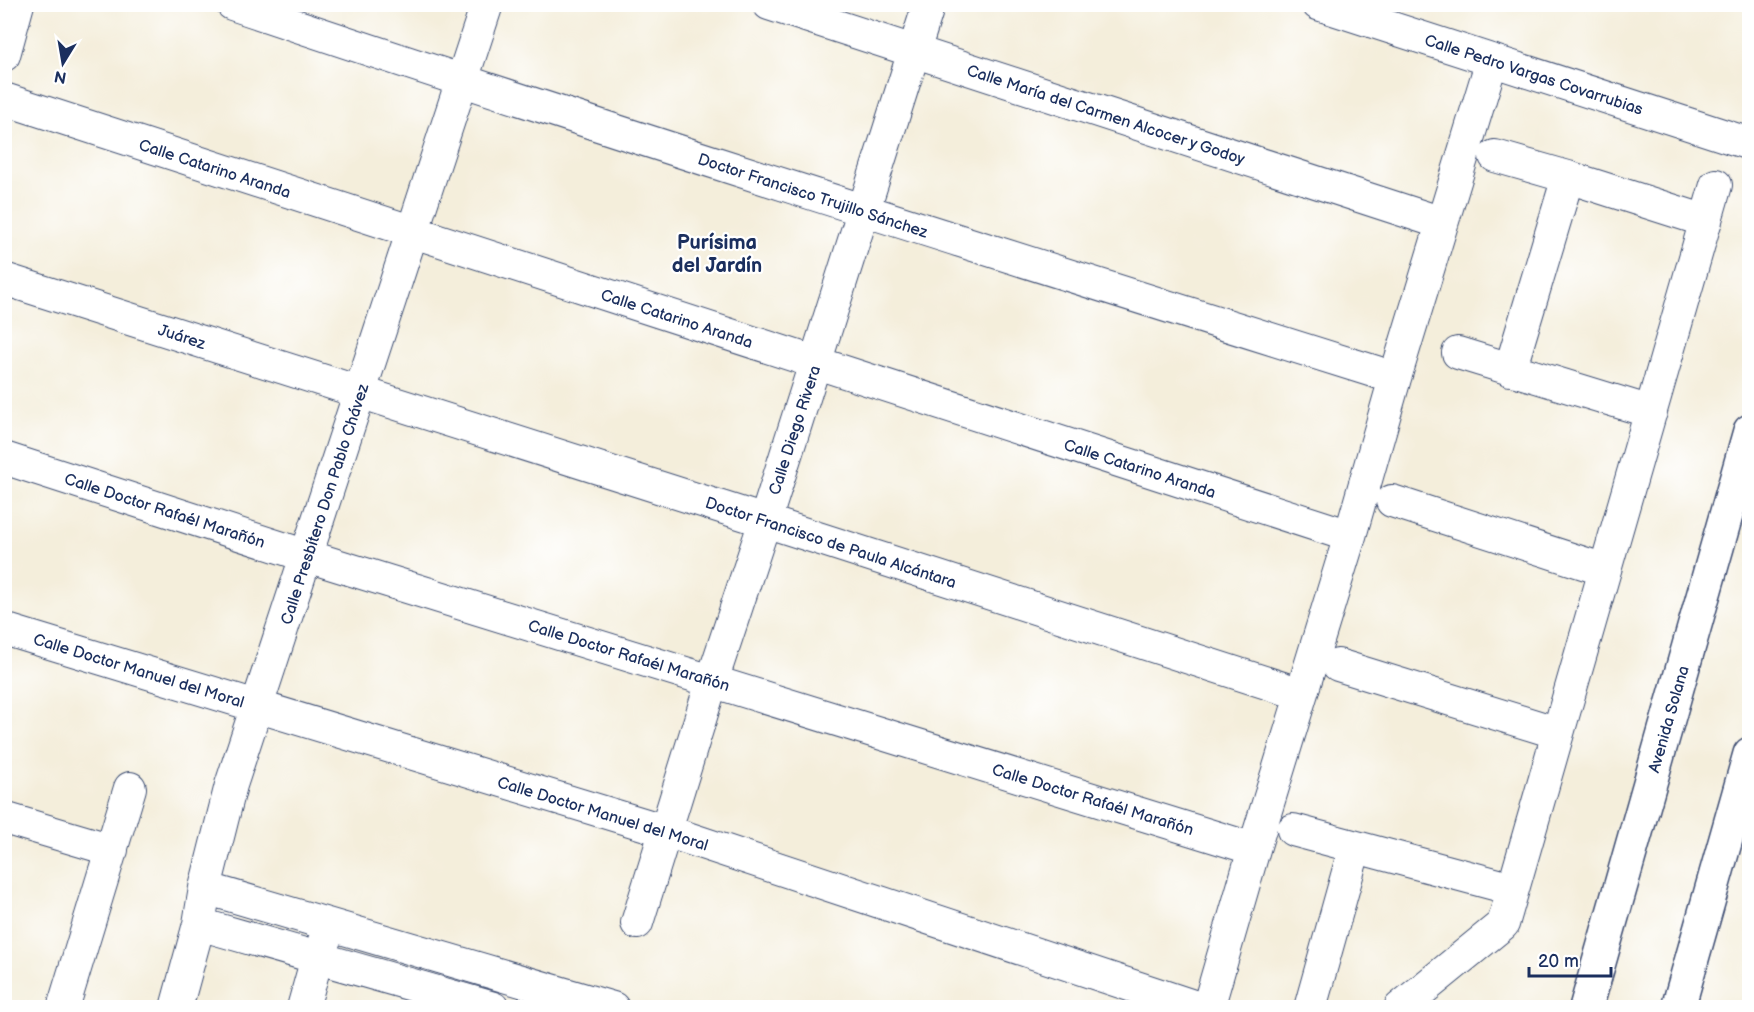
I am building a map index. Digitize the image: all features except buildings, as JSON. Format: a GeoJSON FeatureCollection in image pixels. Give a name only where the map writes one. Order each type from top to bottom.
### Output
{"type":"FeatureCollection","features":[{"type":"Feature","properties":{"kind":"street"},"geometry":{"type":"LineString","coordinates":[[4,55],[18,4]]}},
{"type":"Feature","properties":{"kind":"street","name":"Doctor Francisco Trujillo Sánchez"},"geometry":{"type":"LineString","coordinates":[[232,4],[462,82],[1395,378]]}},
{"type":"Feature","properties":{"kind":"street","name":"Calle Presbítero Don Pablo Chávez"},"geometry":{"type":"LineString","coordinates":[[176,1008],[199,924],[205,888],[231,785],[488,4]]}},
{"type":"Feature","properties":{"kind":"street","name":"Calle María del Carmen Alcocer y Godoy"},"geometry":{"type":"LineString","coordinates":[[769,4],[1442,223]]}},
{"type":"Feature","properties":{"kind":"street","name":"Calle Diego Rivera"},"geometry":{"type":"LineString","coordinates":[[637,923],[712,681],[929,4]]}},
{"type":"Feature","properties":{"kind":"street","name":"Calle Pedro Vargas Covarrubias"},"geometry":{"type":"LineString","coordinates":[[1318,4],[1749,144]]}},
{"type":"Feature","properties":{"kind":"street"},"geometry":{"type":"LineString","coordinates":[[1208,1008],[1492,60]]}},
{"type":"Feature","properties":{"kind":"street","name":"Calle Catarino Aranda"},"geometry":{"type":"LineString","coordinates":[[4,99],[1350,536]]}},
{"type":"Feature","properties":{"kind":"street"},"geometry":{"type":"LineString","coordinates":[[1495,156],[1706,221]]}},
{"type":"Feature","properties":{"kind":"street"},"geometry":{"type":"LineString","coordinates":[[1510,370],[1568,177]]}},
{"type":"Feature","properties":{"kind":"street"},"geometry":{"type":"LineString","coordinates":[[1400,1008],[1503,924],[1716,185]]}},
{"type":"Feature","properties":{"kind":"street","name":"Juárez"},"geometry":{"type":"LineString","coordinates":[[4,279],[360,392]]}},
{"type":"Feature","properties":{"kind":"street"},"geometry":{"type":"LineString","coordinates":[[1458,353],[1651,412]]}},
{"type":"Feature","properties":{"kind":"street","name":"Doctor Francisco de Paula Alcántara"},"geometry":{"type":"LineString","coordinates":[[360,392],[1301,694]]}},
{"type":"Feature","properties":{"kind":"street","name":"Avenida Solana"},"geometry":{"type":"LineString","coordinates":[[1586,1008],[1749,432]]}},
{"type":"Feature","properties":{"kind":"street","name":"Calle Doctor Rafaél Marañón"},"geometry":{"type":"LineString","coordinates":[[4,458],[307,556],[1254,849]]}},
{"type":"Feature","properties":{"kind":"street"},"geometry":{"type":"LineString","coordinates":[[1392,501],[1605,570]]}},
{"type":"Feature","properties":{"kind":"street","name":"Calle Doctor Manuel del Moral"},"geometry":{"type":"LineString","coordinates":[[4,629],[666,831],[1198,1008]]}},
{"type":"Feature","properties":{"kind":"street"},"geometry":{"type":"LineString","coordinates":[[1338,665],[1558,733]]}},
{"type":"Feature","properties":{"kind":"street"},"geometry":{"type":"LineString","coordinates":[[1678,1008],[1749,754]]}},
{"type":"Feature","properties":{"kind":"street"},"geometry":{"type":"LineString","coordinates":[[63,1008],[130,788]]}},
{"type":"Feature","properties":{"kind":"street"},"geometry":{"type":"LineString","coordinates":[[4,818],[112,850]]}},
{"type":"Feature","properties":{"kind":"street"},"geometry":{"type":"LineString","coordinates":[[1293,830],[1513,888]]}},
{"type":"Feature","properties":{"kind":"street"},"geometry":{"type":"LineString","coordinates":[[1310,1008],[1354,846]]}},
{"type":"Feature","properties":{"kind":"street"},"geometry":{"type":"LineString","coordinates":[[205,888],[604,1006]]}},
{"type":"Feature","properties":{"kind":"street"},"geometry":{"type":"LineString","coordinates":[[199,924],[488,1007]]}},
{"type":"Feature","properties":{"kind":"street"},"geometry":{"type":"LineString","coordinates":[[303,1008],[317,958],[330,924]]}},
{"type":"Feature","properties":{"kind":"district","name":"Purísima del Jardín"},"geometry":{"type":"Point","coordinates":[717,254]}}]}
